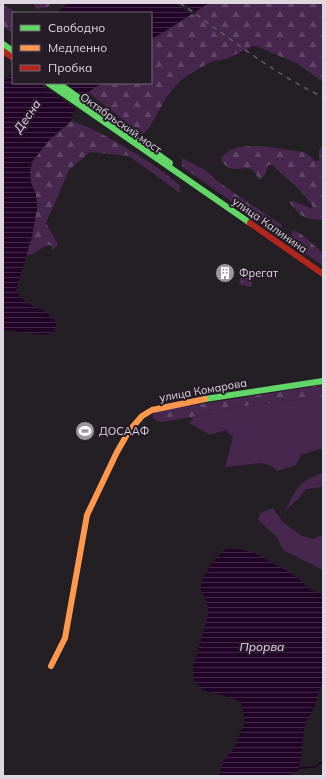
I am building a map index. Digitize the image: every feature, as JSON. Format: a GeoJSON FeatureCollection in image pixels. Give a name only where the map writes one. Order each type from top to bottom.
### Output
{"type":"FeatureCollection","features":[{"type":"Feature","properties":{"kind":"main road"},"geometry":{"type":"LineString","coordinates":[[3,44],[12,50]]}},
{"type":"Feature","properties":{"kind":"main road"},"geometry":{"type":"LineString","coordinates":[[3,51],[12,57]]}},
{"type":"Feature","properties":{"kind":"main road","name":"Октябрьский мост"},"geometry":{"type":"LineString","coordinates":[[49,84],[165,163]]}},
{"type":"Feature","properties":{"kind":"main road","name":"Октябрьский мост"},"geometry":{"type":"LineString","coordinates":[[59,84],[165,163]]}},
{"type":"Feature","properties":{"kind":"main road","name":"улица Калинина"},"geometry":{"type":"LineString","coordinates":[[165,163],[323,274]]}},
{"type":"Feature","properties":{"kind":"main road","name":"улица Комарова"},"geometry":{"type":"LineString","coordinates":[[51,666],[66,638],[87,515],[117,452],[130,431],[142,416],[152,410],[168,406],[323,381]]}},
{"type":"Feature","properties":{"kind":"green space"},"geometry":{"type":"Polygon","coordinates":[[[33,3],[51,3],[48,7],[36,9],[33,3]]]}},
{"type":"Feature","properties":{"kind":"green space"},"geometry":{"type":"Polygon","coordinates":[[[209,3],[323,3],[323,82],[296,63],[253,46],[226,59],[213,61],[186,76],[167,96],[151,125],[142,135],[88,92],[100,84],[152,84],[152,39],[209,3]]]}},
{"type":"Feature","properties":{"kind":"green space"},"geometry":{"type":"Polygon","coordinates":[[[3,5],[17,12],[12,12],[12,32],[3,27],[3,5]]]}},
{"type":"Feature","properties":{"kind":"green space"},"geometry":{"type":"Polygon","coordinates":[[[71,121],[86,126],[113,140],[147,161],[179,185],[180,193],[129,156],[90,152],[69,170],[46,223],[58,245],[52,250],[51,245],[47,245],[33,254],[26,255],[37,209],[36,196],[31,182],[30,172],[32,162],[49,140],[71,121]]]}},
{"type":"Feature","properties":{"kind":"green space"},"geometry":{"type":"Polygon","coordinates":[[[323,144],[323,220],[306,218],[297,211],[289,202],[293,201],[311,208],[313,207],[301,191],[272,165],[268,165],[265,175],[260,180],[253,170],[247,168],[230,168],[222,162],[222,157],[236,148],[254,146],[272,147],[301,152],[305,153],[316,161],[319,160],[319,150],[323,144]]]}},
{"type":"Feature","properties":{"kind":"green space"},"geometry":{"type":"Polygon","coordinates":[[[182,158],[205,170],[234,193],[282,225],[279,235],[184,168],[182,166],[182,158]]]}},
{"type":"Feature","properties":{"kind":"green space"},"geometry":{"type":"Polygon","coordinates":[[[292,230],[301,234],[323,253],[323,266],[290,243],[292,230]]]}},
{"type":"Feature","properties":{"kind":"green space"},"geometry":{"type":"Polygon","coordinates":[[[242,271],[254,274],[251,287],[239,284],[242,271]]]}},
{"type":"Feature","properties":{"kind":"green space"},"geometry":{"type":"Polygon","coordinates":[[[323,385],[323,397],[237,407],[203,415],[161,422],[153,418],[153,414],[157,411],[323,385]]]}},
{"type":"Feature","properties":{"kind":"green space"},"geometry":{"type":"Polygon","coordinates":[[[323,397],[323,448],[301,455],[296,465],[277,471],[270,465],[260,463],[225,467],[233,437],[226,430],[210,435],[189,423],[194,417],[237,407],[323,397]]]}},
{"type":"Feature","properties":{"kind":"green space"},"geometry":{"type":"Polygon","coordinates":[[[323,473],[323,487],[306,489],[285,511],[292,497],[303,483],[308,479],[323,473]]]}},
{"type":"Feature","properties":{"kind":"green space"},"geometry":{"type":"Polygon","coordinates":[[[273,508],[283,522],[302,536],[313,539],[323,535],[323,570],[283,550],[277,537],[258,520],[260,513],[273,508]]]}},
{"type":"Feature","properties":{"kind":"water"},"geometry":{"type":"Polygon","coordinates":[[[69,3],[209,3],[152,39],[152,12],[57,12],[69,3]]]}},
{"type":"Feature","properties":{"kind":"water","name":"Десна"},"geometry":{"type":"Polygon","coordinates":[[[12,73],[12,84],[100,84],[88,92],[73,113],[71,121],[49,140],[32,162],[30,172],[31,182],[36,196],[37,209],[32,237],[16,290],[24,301],[48,314],[56,323],[56,328],[51,333],[47,334],[3,330],[3,82],[12,73]]]}},
{"type":"Feature","properties":{"kind":"water","name":"Прорва"},"geometry":{"type":"Polygon","coordinates":[[[226,549],[240,549],[257,554],[297,577],[308,588],[323,595],[323,680],[314,708],[305,723],[301,760],[298,771],[287,776],[219,776],[224,760],[233,750],[245,722],[241,702],[202,690],[194,679],[193,666],[208,617],[208,606],[200,587],[210,566],[226,549]]]}},
{"type":"Feature","properties":{"kind":"pier"},"geometry":{"type":"Polygon","coordinates":[[[175,3],[184,3],[197,12],[193,15],[175,3]]]}},
{"type":"Feature","properties":{"kind":"pier"},"geometry":{"type":"Polygon","coordinates":[[[40,84],[66,84],[85,98],[77,110],[40,84]]]}},
{"type":"Feature","properties":{"kind":"waterway"},"geometry":{"type":"LineString","coordinates":[[299,768],[315,767],[323,761]]}},
{"type":"Feature","properties":{"kind":"railway"},"geometry":{"type":"LineString","coordinates":[[180,3],[267,65],[323,97]]}},
{"type":"Feature","properties":{"kind":"traffic: fast"},"geometry":{"type":"LineString","coordinates":[[3,44],[12,50]]}},
{"type":"Feature","properties":{"kind":"traffic: fast"},"geometry":{"type":"LineString","coordinates":[[49,84],[250,223]]}},
{"type":"Feature","properties":{"kind":"traffic: fast"},"geometry":{"type":"LineString","coordinates":[[59,84],[170,163]]}},
{"type":"Feature","properties":{"kind":"traffic: fast"},"geometry":{"type":"LineString","coordinates":[[205,399],[323,381]]}},
{"type":"Feature","properties":{"kind":"traffic: slow"},"geometry":{"type":"LineString","coordinates":[[51,666],[65,638],[87,515],[117,452],[129,431],[142,416],[152,410],[205,399]]}},
{"type":"Feature","properties":{"kind":"traffic: jam"},"geometry":{"type":"LineString","coordinates":[[3,51],[12,57]]}},
{"type":"Feature","properties":{"kind":"traffic: jam"},"geometry":{"type":"LineString","coordinates":[[250,223],[323,274]]}},
{"type":"Feature","properties":{"kind":"place","name":"Фрегат"},"geometry":{"type":"Point","coordinates":[225,273]}},
{"type":"Feature","properties":{"kind":"place","name":"ДОСААФ"},"geometry":{"type":"Point","coordinates":[85,431]}}]}
